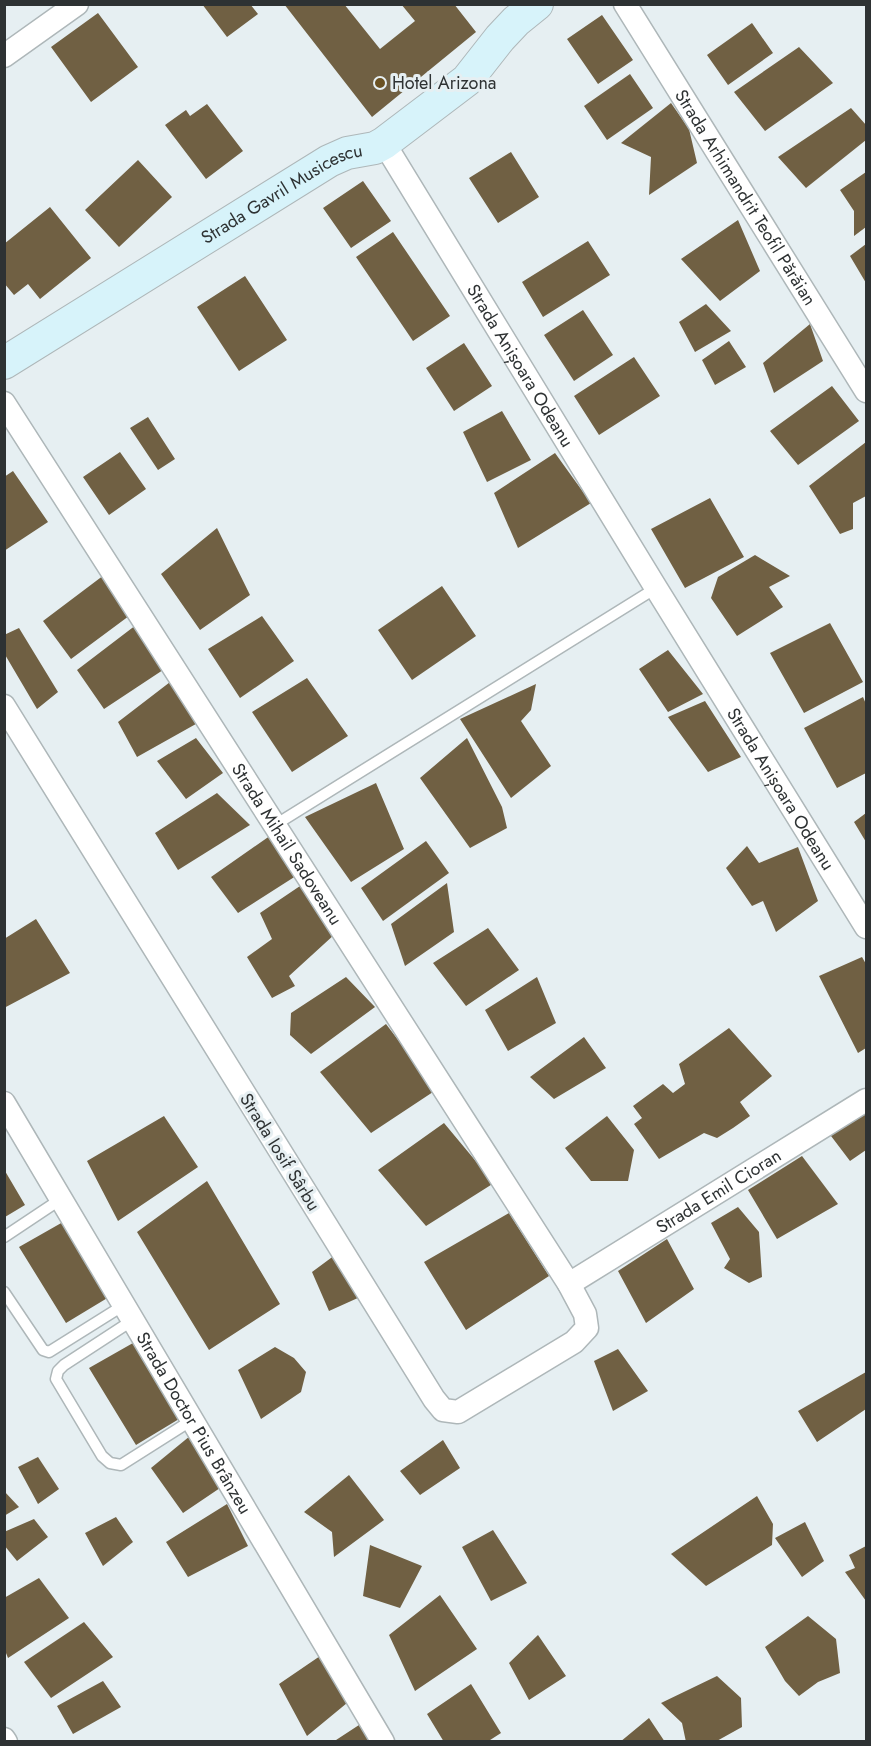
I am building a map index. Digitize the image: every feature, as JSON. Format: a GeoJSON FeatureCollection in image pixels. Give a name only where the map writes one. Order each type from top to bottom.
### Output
{"type":"FeatureCollection","features":[{"type":"Feature","properties":{"kind":"street"},"geometry":{"type":"LineString","coordinates":[[4,56],[77,4]]}},
{"type":"Feature","properties":{"kind":"street","name":"Strada Gavril Musicescu"},"geometry":{"type":"LineString","coordinates":[[4,363],[329,161],[347,153],[375,148],[384,143],[467,80],[500,38],[537,4]]}},
{"type":"Feature","properties":{"kind":"street","name":"Strada Arhimandrit Teofil Părăian"},"geometry":{"type":"LineString","coordinates":[[625,4],[867,391]]}},
{"type":"Feature","properties":{"kind":"street","name":"Strada Anișoara Odeanu"},"geometry":{"type":"LineString","coordinates":[[384,143],[656,588],[867,927]]}},
{"type":"Feature","properties":{"kind":"street","name":"Strada Mihail Sadoveanu"},"geometry":{"type":"LineString","coordinates":[[4,403],[569,1284]]}},
{"type":"Feature","properties":{"kind":"street","name":"Strada Iosif Sârbu"},"geometry":{"type":"LineString","coordinates":[[4,706],[434,1399],[443,1410],[459,1412],[574,1342],[587,1328],[585,1314],[569,1284]]}},
{"type":"Feature","properties":{"kind":"street","name":"Strada Emil Cioran"},"geometry":{"type":"LineString","coordinates":[[569,1284],[867,1100]]}},
{"type":"Feature","properties":{"kind":"street","name":"Strada Doctor Pius Brânzeu"},"geometry":{"type":"LineString","coordinates":[[4,1103],[383,1742]]}},
{"type":"Feature","properties":{"kind":"lane"},"geometry":{"type":"LineString","coordinates":[[275,825],[656,588]]}},
{"type":"Feature","properties":{"kind":"lane"},"geometry":{"type":"LineString","coordinates":[[4,1237],[61,1199]]}},
{"type":"Feature","properties":{"kind":"lane"},"geometry":{"type":"LineString","coordinates":[[4,1292],[43,1350],[49,1352],[129,1312]]}},
{"type":"Feature","properties":{"kind":"lane"},"geometry":{"type":"LineString","coordinates":[[129,1312],[64,1365],[58,1371],[56,1379],[102,1456],[110,1463],[121,1466],[192,1420]]}},
{"type":"Feature","properties":{"kind":"building"},"geometry":{"type":"Polygon","coordinates":[[[202,4],[250,4],[258,14],[227,37],[202,4]]]}},
{"type":"Feature","properties":{"kind":"building","name":"Hotel Arizona"},"geometry":{"type":"Polygon","coordinates":[[[284,4],[344,4],[380,49],[415,21],[401,4],[454,4],[476,32],[372,117],[284,4]]]}},
{"type":"Feature","properties":{"kind":"building"},"geometry":{"type":"Polygon","coordinates":[[[98,13],[138,67],[91,102],[51,47],[98,13]]]}},
{"type":"Feature","properties":{"kind":"building"},"geometry":{"type":"Polygon","coordinates":[[[602,15],[633,60],[598,84],[567,39],[602,15]]]}},
{"type":"Feature","properties":{"kind":"building"},"geometry":{"type":"Polygon","coordinates":[[[752,23],[773,53],[728,85],[707,55],[752,23]]]}},
{"type":"Feature","properties":{"kind":"building"},"geometry":{"type":"Polygon","coordinates":[[[799,47],[833,83],[765,131],[734,92],[799,47]]]}},
{"type":"Feature","properties":{"kind":"building"},"geometry":{"type":"Polygon","coordinates":[[[630,74],[653,108],[607,140],[584,106],[630,74]]]}},
{"type":"Feature","properties":{"kind":"building"},"geometry":{"type":"Polygon","coordinates":[[[671,103],[689,129],[697,163],[649,195],[651,157],[621,143],[671,103]]]}},
{"type":"Feature","properties":{"kind":"building"},"geometry":{"type":"Polygon","coordinates":[[[207,104],[243,151],[206,179],[165,125],[186,110],[190,116],[207,104]]]}},
{"type":"Feature","properties":{"kind":"building"},"geometry":{"type":"Polygon","coordinates":[[[851,108],[866,125],[866,140],[806,188],[778,157],[851,108]]]}},
{"type":"Feature","properties":{"kind":"building"},"geometry":{"type":"Polygon","coordinates":[[[511,152],[539,197],[498,223],[469,178],[511,152]]]}},
{"type":"Feature","properties":{"kind":"building"},"geometry":{"type":"Polygon","coordinates":[[[138,160],[172,197],[119,247],[85,210],[138,160]]]}},
{"type":"Feature","properties":{"kind":"building"},"geometry":{"type":"Polygon","coordinates":[[[866,172],[866,227],[854,236],[854,211],[840,190],[866,172]]]}},
{"type":"Feature","properties":{"kind":"building"},"geometry":{"type":"Polygon","coordinates":[[[363,181],[391,221],[351,248],[323,208],[363,181]]]}},
{"type":"Feature","properties":{"kind":"building"},"geometry":{"type":"Polygon","coordinates":[[[50,207],[91,258],[40,299],[28,284],[14,295],[4,283],[4,244],[50,207]]]}},
{"type":"Feature","properties":{"kind":"building"},"geometry":{"type":"Polygon","coordinates":[[[738,220],[760,271],[720,301],[681,259],[738,220]]]}},
{"type":"Feature","properties":{"kind":"building"},"geometry":{"type":"Polygon","coordinates":[[[393,232],[450,316],[413,341],[356,257],[393,232]]]}},
{"type":"Feature","properties":{"kind":"building"},"geometry":{"type":"Polygon","coordinates":[[[588,241],[610,275],[543,317],[522,282],[588,241]]]}},
{"type":"Feature","properties":{"kind":"building"},"geometry":{"type":"Polygon","coordinates":[[[866,244],[866,283],[850,256],[866,244]]]}},
{"type":"Feature","properties":{"kind":"building"},"geometry":{"type":"Polygon","coordinates":[[[245,276],[287,340],[239,371],[197,307],[245,276]]]}},
{"type":"Feature","properties":{"kind":"building"},"geometry":{"type":"Polygon","coordinates":[[[706,304],[731,331],[695,352],[679,322],[706,304]]]}},
{"type":"Feature","properties":{"kind":"building"},"geometry":{"type":"Polygon","coordinates":[[[583,310],[613,355],[574,381],[544,335],[583,310]]]}},
{"type":"Feature","properties":{"kind":"building"},"geometry":{"type":"Polygon","coordinates":[[[810,324],[823,361],[774,393],[763,363],[810,324]]]}},
{"type":"Feature","properties":{"kind":"building"},"geometry":{"type":"Polygon","coordinates":[[[729,341],[746,367],[715,385],[702,360],[729,341]]]}},
{"type":"Feature","properties":{"kind":"building"},"geometry":{"type":"Polygon","coordinates":[[[464,343],[492,386],[454,411],[426,368],[464,343]]]}},
{"type":"Feature","properties":{"kind":"building"},"geometry":{"type":"Polygon","coordinates":[[[634,357],[660,396],[599,435],[574,396],[634,357]]]}},
{"type":"Feature","properties":{"kind":"building"},"geometry":{"type":"Polygon","coordinates":[[[832,386],[859,421],[798,465],[770,431],[832,386]]]}},
{"type":"Feature","properties":{"kind":"building"},"geometry":{"type":"Polygon","coordinates":[[[502,411],[531,460],[487,482],[463,432],[502,411]]]}},
{"type":"Feature","properties":{"kind":"building"},"geometry":{"type":"Polygon","coordinates":[[[148,417],[175,459],[158,470],[130,428],[148,417]]]}},
{"type":"Feature","properties":{"kind":"building"},"geometry":{"type":"Polygon","coordinates":[[[866,442],[866,496],[853,503],[853,529],[840,534],[809,486],[866,442]]]}},
{"type":"Feature","properties":{"kind":"building"},"geometry":{"type":"Polygon","coordinates":[[[120,452],[146,489],[109,515],[83,477],[120,452]]]}},
{"type":"Feature","properties":{"kind":"building"},"geometry":{"type":"Polygon","coordinates":[[[555,453],[591,503],[518,548],[494,493],[555,453]]]}},
{"type":"Feature","properties":{"kind":"building"},"geometry":{"type":"Polygon","coordinates":[[[13,471],[48,522],[4,551],[4,477],[13,471]]]}},
{"type":"Feature","properties":{"kind":"building"},"geometry":{"type":"Polygon","coordinates":[[[710,498],[744,557],[685,588],[651,529],[710,498]]]}},
{"type":"Feature","properties":{"kind":"building"},"geometry":{"type":"Polygon","coordinates":[[[217,528],[250,595],[200,630],[161,574],[217,528]]]}},
{"type":"Feature","properties":{"kind":"building"},"geometry":{"type":"Polygon","coordinates":[[[755,555],[790,576],[769,587],[783,607],[737,636],[711,598],[718,577],[755,555]]]}},
{"type":"Feature","properties":{"kind":"building"},"geometry":{"type":"Polygon","coordinates":[[[108,572],[133,613],[71,659],[43,621],[108,572]]]}},
{"type":"Feature","properties":{"kind":"building"},"geometry":{"type":"Polygon","coordinates":[[[442,586],[476,636],[412,680],[378,630],[442,586]]]}},
{"type":"Feature","properties":{"kind":"building"},"geometry":{"type":"Polygon","coordinates":[[[262,616],[294,661],[240,698],[208,649],[262,616]]]}},
{"type":"Feature","properties":{"kind":"building"},"geometry":{"type":"Polygon","coordinates":[[[830,623],[863,682],[804,713],[770,653],[830,623]]]}},
{"type":"Feature","properties":{"kind":"building"},"geometry":{"type":"Polygon","coordinates":[[[136,625],[166,668],[104,709],[77,670],[136,625]]]}},
{"type":"Feature","properties":{"kind":"building"},"geometry":{"type":"Polygon","coordinates":[[[19,628],[58,692],[37,709],[4,653],[4,635],[19,628]]]}},
{"type":"Feature","properties":{"kind":"building"},"geometry":{"type":"Polygon","coordinates":[[[668,650],[703,694],[668,712],[639,669],[668,650]]]}},
{"type":"Feature","properties":{"kind":"building"},"geometry":{"type":"Polygon","coordinates":[[[307,678],[348,736],[292,772],[252,712],[307,678]]]}},
{"type":"Feature","properties":{"kind":"building"},"geometry":{"type":"Polygon","coordinates":[[[174,679],[203,720],[137,757],[118,722],[174,679]]]}},
{"type":"Feature","properties":{"kind":"building"},"geometry":{"type":"Polygon","coordinates":[[[536,684],[531,710],[521,721],[551,766],[511,798],[460,719],[536,684]]]}},
{"type":"Feature","properties":{"kind":"building"},"geometry":{"type":"Polygon","coordinates":[[[863,697],[866,704],[866,773],[837,788],[804,728],[863,697]]]}},
{"type":"Feature","properties":{"kind":"building"},"geometry":{"type":"Polygon","coordinates":[[[705,701],[741,757],[708,772],[668,717],[705,701]]]}},
{"type":"Feature","properties":{"kind":"building"},"geometry":{"type":"Polygon","coordinates":[[[196,738],[223,773],[186,799],[157,761],[196,738]]]}},
{"type":"Feature","properties":{"kind":"building"},"geometry":{"type":"Polygon","coordinates":[[[467,738],[502,807],[507,828],[470,848],[420,778],[467,738]]]}},
{"type":"Feature","properties":{"kind":"building"},"geometry":{"type":"Polygon","coordinates":[[[376,783],[404,849],[351,882],[305,817],[376,783]]]}},
{"type":"Feature","properties":{"kind":"building"},"geometry":{"type":"Polygon","coordinates":[[[217,793],[250,825],[178,870],[155,833],[217,793]]]}},
{"type":"Feature","properties":{"kind":"building"},"geometry":{"type":"Polygon","coordinates":[[[866,813],[866,842],[854,822],[866,813]]]}},
{"type":"Feature","properties":{"kind":"building"},"geometry":{"type":"Polygon","coordinates":[[[274,833],[299,874],[238,913],[211,877],[274,833]]]}},
{"type":"Feature","properties":{"kind":"building"},"geometry":{"type":"Polygon","coordinates":[[[426,841],[449,873],[383,921],[361,888],[426,841]]]}},
{"type":"Feature","properties":{"kind":"building"},"geometry":{"type":"Polygon","coordinates":[[[747,846],[759,863],[798,847],[818,901],[776,932],[763,901],[752,906],[726,868],[747,846]]]}},
{"type":"Feature","properties":{"kind":"building"},"geometry":{"type":"Polygon","coordinates":[[[447,883],[454,932],[405,966],[391,924],[447,883]]]}},
{"type":"Feature","properties":{"kind":"building"},"geometry":{"type":"Polygon","coordinates":[[[300,886],[335,934],[289,976],[295,986],[272,998],[247,957],[272,939],[260,913],[300,886]]]}},
{"type":"Feature","properties":{"kind":"building"},"geometry":{"type":"Polygon","coordinates":[[[36,919],[70,973],[4,1008],[4,939],[36,919]]]}},
{"type":"Feature","properties":{"kind":"building"},"geometry":{"type":"Polygon","coordinates":[[[488,928],[519,970],[466,1006],[433,963],[488,928]]]}},
{"type":"Feature","properties":{"kind":"building"},"geometry":{"type":"Polygon","coordinates":[[[862,957],[866,964],[866,1048],[858,1053],[819,976],[862,957]]]}},
{"type":"Feature","properties":{"kind":"building"},"geometry":{"type":"Polygon","coordinates":[[[346,977],[375,1007],[311,1054],[290,1035],[291,1013],[346,977]]]}},
{"type":"Feature","properties":{"kind":"building"},"geometry":{"type":"Polygon","coordinates":[[[537,977],[556,1023],[508,1051],[485,1010],[537,977]]]}},
{"type":"Feature","properties":{"kind":"building"},"geometry":{"type":"Polygon","coordinates":[[[386,1024],[436,1090],[371,1133],[320,1072],[386,1024]]]}},
{"type":"Feature","properties":{"kind":"building"},"geometry":{"type":"Polygon","coordinates":[[[729,1028],[772,1076],[740,1102],[750,1116],[717,1138],[704,1133],[659,1159],[634,1124],[642,1118],[633,1106],[663,1084],[673,1093],[685,1084],[679,1064],[729,1028]]]}},
{"type":"Feature","properties":{"kind":"building"},"geometry":{"type":"Polygon","coordinates":[[[584,1037],[606,1068],[554,1099],[530,1077],[584,1037]]]}},
{"type":"Feature","properties":{"kind":"building"},"geometry":{"type":"Polygon","coordinates":[[[866,1107],[866,1150],[850,1161],[828,1132],[866,1107]]]}},
{"type":"Feature","properties":{"kind":"building"},"geometry":{"type":"Polygon","coordinates":[[[164,1116],[198,1167],[118,1221],[87,1161],[164,1116]]]}},
{"type":"Feature","properties":{"kind":"building"},"geometry":{"type":"Polygon","coordinates":[[[607,1116],[634,1150],[628,1181],[591,1181],[565,1148],[607,1116]]]}},
{"type":"Feature","properties":{"kind":"building"},"geometry":{"type":"Polygon","coordinates":[[[444,1123],[494,1183],[426,1226],[378,1170],[444,1123]]]}},
{"type":"Feature","properties":{"kind":"building"},"geometry":{"type":"Polygon","coordinates":[[[802,1156],[838,1204],[777,1239],[748,1190],[802,1156]]]}},
{"type":"Feature","properties":{"kind":"building"},"geometry":{"type":"Polygon","coordinates":[[[5,1171],[25,1205],[5,1217],[5,1171]]]}},
{"type":"Feature","properties":{"kind":"building"},"geometry":{"type":"Polygon","coordinates":[[[207,1181],[280,1304],[209,1350],[137,1232],[207,1181]]]}},
{"type":"Feature","properties":{"kind":"building"},"geometry":{"type":"Polygon","coordinates":[[[738,1207],[759,1232],[762,1277],[749,1283],[724,1268],[730,1259],[711,1223],[738,1207]]]}},
{"type":"Feature","properties":{"kind":"building"},"geometry":{"type":"Polygon","coordinates":[[[509,1213],[549,1276],[466,1330],[424,1262],[509,1213]]]}},
{"type":"Feature","properties":{"kind":"building"},"geometry":{"type":"Polygon","coordinates":[[[63,1222],[109,1297],[66,1323],[19,1247],[63,1222]]]}},
{"type":"Feature","properties":{"kind":"building"},"geometry":{"type":"Polygon","coordinates":[[[667,1239],[694,1289],[646,1323],[618,1271],[667,1239]]]}},
{"type":"Feature","properties":{"kind":"building"},"geometry":{"type":"Polygon","coordinates":[[[335,1255],[360,1297],[329,1311],[312,1272],[335,1255]]]}},
{"type":"Feature","properties":{"kind":"building"},"geometry":{"type":"Polygon","coordinates":[[[133,1343],[179,1419],[136,1445],[89,1368],[133,1343]]]}},
{"type":"Feature","properties":{"kind":"building"},"geometry":{"type":"Polygon","coordinates":[[[275,1347],[294,1358],[306,1372],[301,1392],[261,1419],[238,1370],[275,1347]]]}},
{"type":"Feature","properties":{"kind":"building"},"geometry":{"type":"Polygon","coordinates":[[[618,1349],[648,1391],[613,1411],[594,1361],[618,1349]]]}},
{"type":"Feature","properties":{"kind":"building"},"geometry":{"type":"Polygon","coordinates":[[[866,1372],[866,1409],[817,1442],[798,1411],[866,1372]]]}},
{"type":"Feature","properties":{"kind":"building"},"geometry":{"type":"Polygon","coordinates":[[[190,1436],[220,1488],[183,1513],[151,1468],[190,1436]]]}},
{"type":"Feature","properties":{"kind":"building"},"geometry":{"type":"Polygon","coordinates":[[[443,1440],[460,1468],[420,1495],[400,1471],[443,1440]]]}},
{"type":"Feature","properties":{"kind":"building"},"geometry":{"type":"Polygon","coordinates":[[[38,1457],[59,1489],[38,1504],[18,1467],[38,1457]]]}},
{"type":"Feature","properties":{"kind":"building"},"geometry":{"type":"Polygon","coordinates":[[[349,1475],[384,1520],[334,1557],[332,1532],[304,1512],[349,1475]]]}},
{"type":"Feature","properties":{"kind":"building"},"geometry":{"type":"Polygon","coordinates":[[[4,1491],[19,1507],[4,1516],[4,1491]]]}},
{"type":"Feature","properties":{"kind":"building"},"geometry":{"type":"Polygon","coordinates":[[[757,1496],[773,1524],[772,1545],[706,1586],[671,1554],[757,1496]]]}},
{"type":"Feature","properties":{"kind":"building"},"geometry":{"type":"Polygon","coordinates":[[[227,1504],[248,1546],[188,1577],[166,1542],[227,1504]]]}},
{"type":"Feature","properties":{"kind":"building"},"geometry":{"type":"Polygon","coordinates":[[[116,1517],[133,1542],[103,1566],[85,1533],[116,1517]]]}},
{"type":"Feature","properties":{"kind":"building"},"geometry":{"type":"Polygon","coordinates":[[[34,1519],[48,1537],[17,1561],[4,1545],[4,1532],[34,1519]]]}},
{"type":"Feature","properties":{"kind":"building"},"geometry":{"type":"Polygon","coordinates":[[[805,1522],[824,1561],[802,1577],[775,1538],[805,1522]]]}},
{"type":"Feature","properties":{"kind":"building"},"geometry":{"type":"Polygon","coordinates":[[[493,1530],[527,1583],[491,1601],[462,1547],[493,1530]]]}},
{"type":"Feature","properties":{"kind":"building"},"geometry":{"type":"Polygon","coordinates":[[[370,1545],[422,1566],[400,1608],[363,1596],[370,1545]]]}},
{"type":"Feature","properties":{"kind":"building"},"geometry":{"type":"Polygon","coordinates":[[[866,1546],[866,1601],[845,1572],[855,1568],[849,1555],[866,1546]]]}},
{"type":"Feature","properties":{"kind":"building"},"geometry":{"type":"Polygon","coordinates":[[[39,1578],[69,1618],[8,1658],[4,1648],[4,1598],[39,1578]]]}},
{"type":"Feature","properties":{"kind":"building"},"geometry":{"type":"Polygon","coordinates":[[[440,1595],[477,1649],[415,1691],[389,1635],[440,1595]]]}},
{"type":"Feature","properties":{"kind":"building"},"geometry":{"type":"Polygon","coordinates":[[[808,1616],[836,1639],[840,1673],[818,1682],[799,1696],[785,1681],[765,1647],[808,1616]]]}},
{"type":"Feature","properties":{"kind":"building"},"geometry":{"type":"Polygon","coordinates":[[[84,1622],[113,1657],[51,1698],[24,1662],[84,1622]]]}},
{"type":"Feature","properties":{"kind":"building"},"geometry":{"type":"Polygon","coordinates":[[[538,1635],[566,1676],[529,1700],[509,1663],[538,1635]]]}},
{"type":"Feature","properties":{"kind":"building"},"geometry":{"type":"Polygon","coordinates":[[[323,1654],[347,1703],[307,1736],[279,1684],[323,1654]]]}},
{"type":"Feature","properties":{"kind":"building"},"geometry":{"type":"Polygon","coordinates":[[[717,1676],[741,1698],[742,1727],[715,1742],[686,1742],[682,1723],[661,1703],[717,1676]]]}},
{"type":"Feature","properties":{"kind":"building"},"geometry":{"type":"Polygon","coordinates":[[[103,1681],[121,1707],[73,1734],[57,1706],[103,1681]]]}},
{"type":"Feature","properties":{"kind":"building"},"geometry":{"type":"Polygon","coordinates":[[[471,1684],[501,1733],[487,1742],[444,1742],[427,1714],[471,1684]]]}},
{"type":"Feature","properties":{"kind":"building"},"geometry":{"type":"Polygon","coordinates":[[[649,1718],[665,1742],[620,1742],[649,1718]]]}},
{"type":"Feature","properties":{"kind":"building"},"geometry":{"type":"Polygon","coordinates":[[[359,1725],[370,1742],[333,1742],[359,1725]]]}},
{"type":"Feature","properties":{"kind":"place","name":"Hotel Arizona"},"geometry":{"type":"Point","coordinates":[380,83]}}]}
